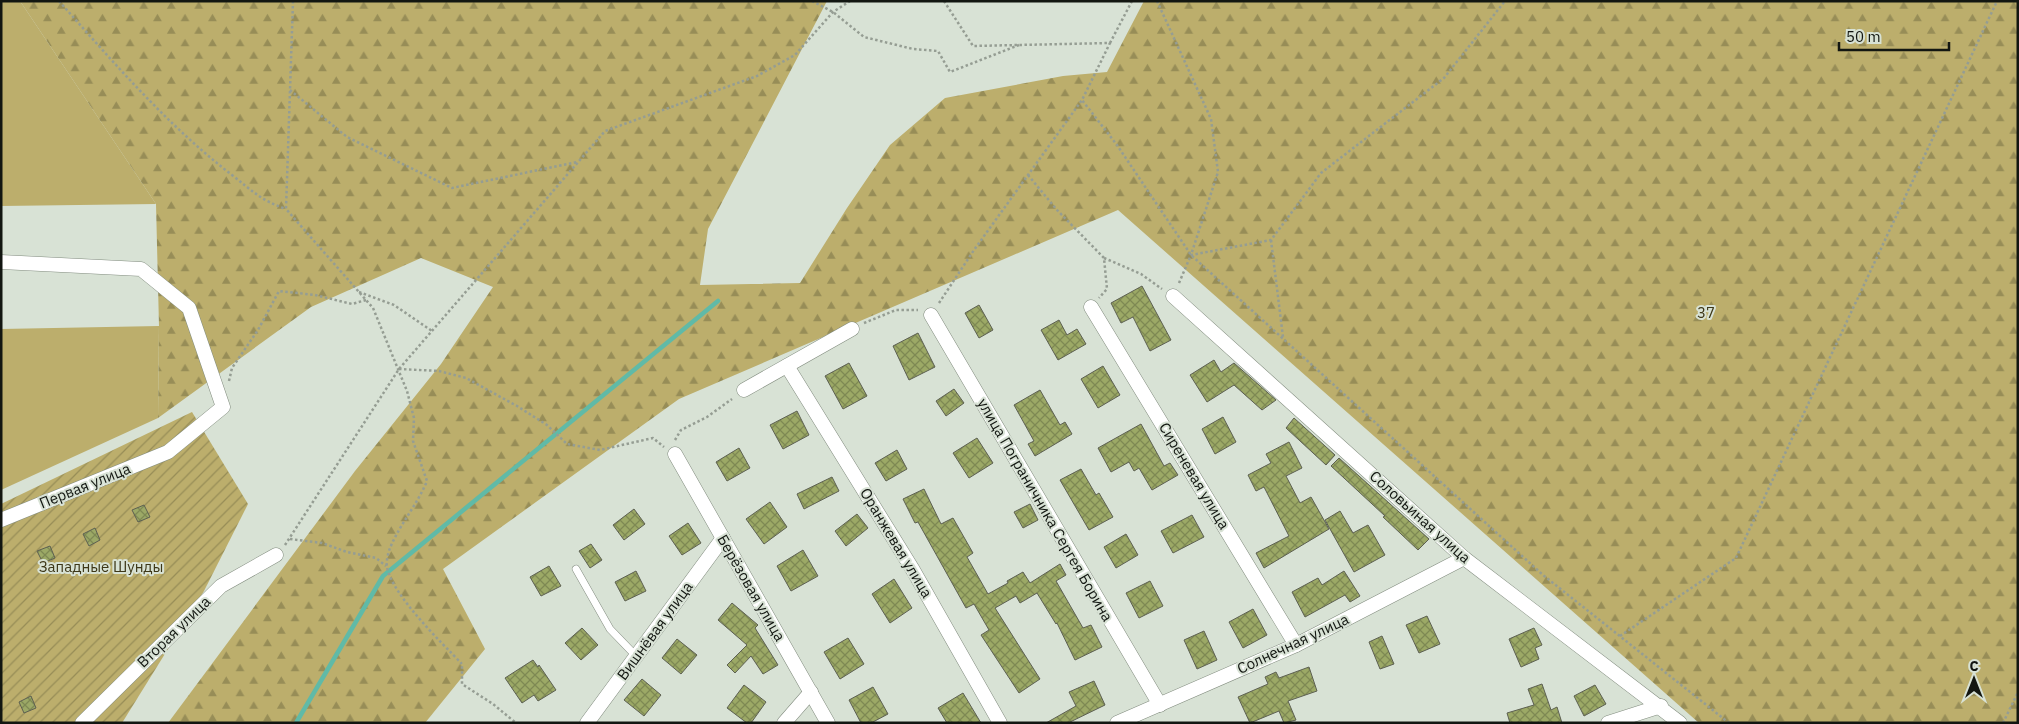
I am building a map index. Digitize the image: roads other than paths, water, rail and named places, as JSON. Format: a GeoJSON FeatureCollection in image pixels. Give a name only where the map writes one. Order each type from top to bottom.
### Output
{"type":"FeatureCollection","features":[{"type":"Feature","properties":{"kind":"street","name":"Первая улица"},"geometry":{"type":"LineString","coordinates":[[1,262],[141,269],[189,308],[223,407],[168,452],[1,520]]}},
{"type":"Feature","properties":{"kind":"street","name":"Соловьиная улица"},"geometry":{"type":"LineString","coordinates":[[1173,296],[1464,558],[1680,723]]}},
{"type":"Feature","properties":{"kind":"street","name":"Сиреневая улица"},"geometry":{"type":"LineString","coordinates":[[1091,307],[1296,646]]}},
{"type":"Feature","properties":{"kind":"street","name":"улица Пограничника Сергея Борина"},"geometry":{"type":"LineString","coordinates":[[931,315],[1160,705]]}},
{"type":"Feature","properties":{"kind":"street"},"geometry":{"type":"LineString","coordinates":[[744,390],[852,329]]}},
{"type":"Feature","properties":{"kind":"street","name":"Оранжевая улица"},"geometry":{"type":"LineString","coordinates":[[787,366],[913,570],[1000,723]]}},
{"type":"Feature","properties":{"kind":"street","name":"Берёзовая улица"},"geometry":{"type":"LineString","coordinates":[[675,454],[828,723]]}},
{"type":"Feature","properties":{"kind":"street","name":"Вишнёвая улица"},"geometry":{"type":"LineString","coordinates":[[587,723],[723,538]]}},
{"type":"Feature","properties":{"kind":"street","name":"Вторая улица"},"geometry":{"type":"LineString","coordinates":[[82,723],[221,586],[276,555]]}},
{"type":"Feature","properties":{"kind":"street","name":"Солнечная улица"},"geometry":{"type":"LineString","coordinates":[[1117,723],[1296,646],[1464,558]]}},
{"type":"Feature","properties":{"kind":"street"},"geometry":{"type":"LineString","coordinates":[[784,723],[811,692]]}},
{"type":"Feature","properties":{"kind":"street"},"geometry":{"type":"LineString","coordinates":[[1608,723],[1660,706]]}},
{"type":"Feature","properties":{"kind":"lane"},"geometry":{"type":"LineString","coordinates":[[576,570],[610,629],[636,656]]}},
{"type":"Feature","properties":{"kind":"waterway"},"geometry":{"type":"LineString","coordinates":[[296,723],[383,576],[718,301]]}},
{"type":"Feature","properties":{"kind":"park label","name":"37"},"geometry":{"type":"Point","coordinates":[1706,313]}},
{"type":"Feature","properties":{"kind":"park label","name":"Западные Шунды"},"geometry":{"type":"Point","coordinates":[101,567]}}]}
